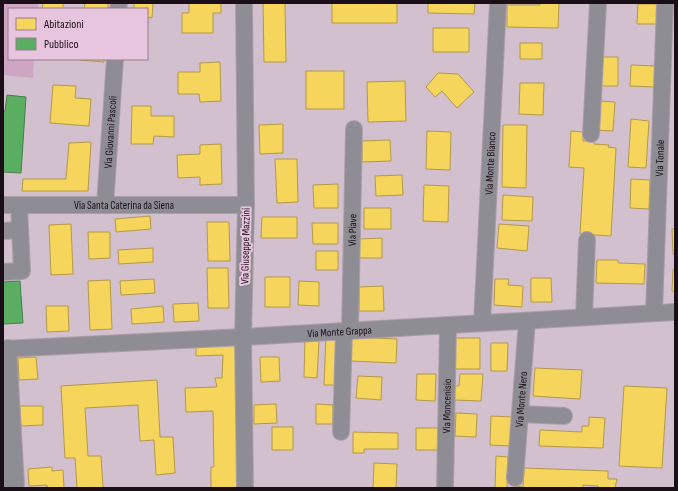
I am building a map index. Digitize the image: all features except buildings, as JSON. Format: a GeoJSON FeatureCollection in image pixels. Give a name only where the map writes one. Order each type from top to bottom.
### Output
{"type":"FeatureCollection","features":[{"type":"Feature","properties":{"kind":"street","name":"Via Giuseppe Mazzini"},"geometry":{"type":"LineString","coordinates":[[244,3],[246,205],[244,337],[245,488]]}},
{"type":"Feature","properties":{"kind":"street","name":"Via Monte Bianco"},"geometry":{"type":"LineString","coordinates":[[482,323],[498,3]]}},
{"type":"Feature","properties":{"kind":"street"},"geometry":{"type":"LineString","coordinates":[[591,134],[598,3]]}},
{"type":"Feature","properties":{"kind":"street","name":"Via Tonale"},"geometry":{"type":"LineString","coordinates":[[654,313],[665,3]]}},
{"type":"Feature","properties":{"kind":"street","name":"Via Giovanni Pascoli"},"geometry":{"type":"LineString","coordinates":[[105,205],[115,60]]}},
{"type":"Feature","properties":{"kind":"street","name":"Via Piave"},"geometry":{"type":"LineString","coordinates":[[341,432],[347,331],[354,129]]}},
{"type":"Feature","properties":{"kind":"street","name":"Via Santa Caterina da Siena"},"geometry":{"type":"LineString","coordinates":[[11,204],[246,205]]}},
{"type":"Feature","properties":{"kind":"street"},"geometry":{"type":"LineString","coordinates":[[3,272],[22,271],[20,230],[11,204]]}},
{"type":"Feature","properties":{"kind":"street"},"geometry":{"type":"LineString","coordinates":[[3,231],[20,230]]}},
{"type":"Feature","properties":{"kind":"street"},"geometry":{"type":"LineString","coordinates":[[584,317],[587,240]]}},
{"type":"Feature","properties":{"kind":"street","name":"Via Monte Grappa"},"geometry":{"type":"LineString","coordinates":[[6,348],[244,337],[675,312]]}},
{"type":"Feature","properties":{"kind":"street","name":"Via Monte Nero"},"geometry":{"type":"LineString","coordinates":[[515,478],[527,321]]}},
{"type":"Feature","properties":{"kind":"street","name":"Via Moncenisio"},"geometry":{"type":"LineString","coordinates":[[445,488],[448,325]]}},
{"type":"Feature","properties":{"kind":"street"},"geometry":{"type":"LineString","coordinates":[[3,396],[8,484],[16,484],[6,348]]}},
{"type":"Feature","properties":{"kind":"street"},"geometry":{"type":"LineString","coordinates":[[520,414],[564,416]]}},
{"type":"Feature","properties":{"kind":"shaded area"},"geometry":{"type":"Polygon","coordinates":[[[3,3],[38,3],[38,8],[8,8],[8,60],[34,60],[33,78],[3,75],[3,3]]]}}]}
